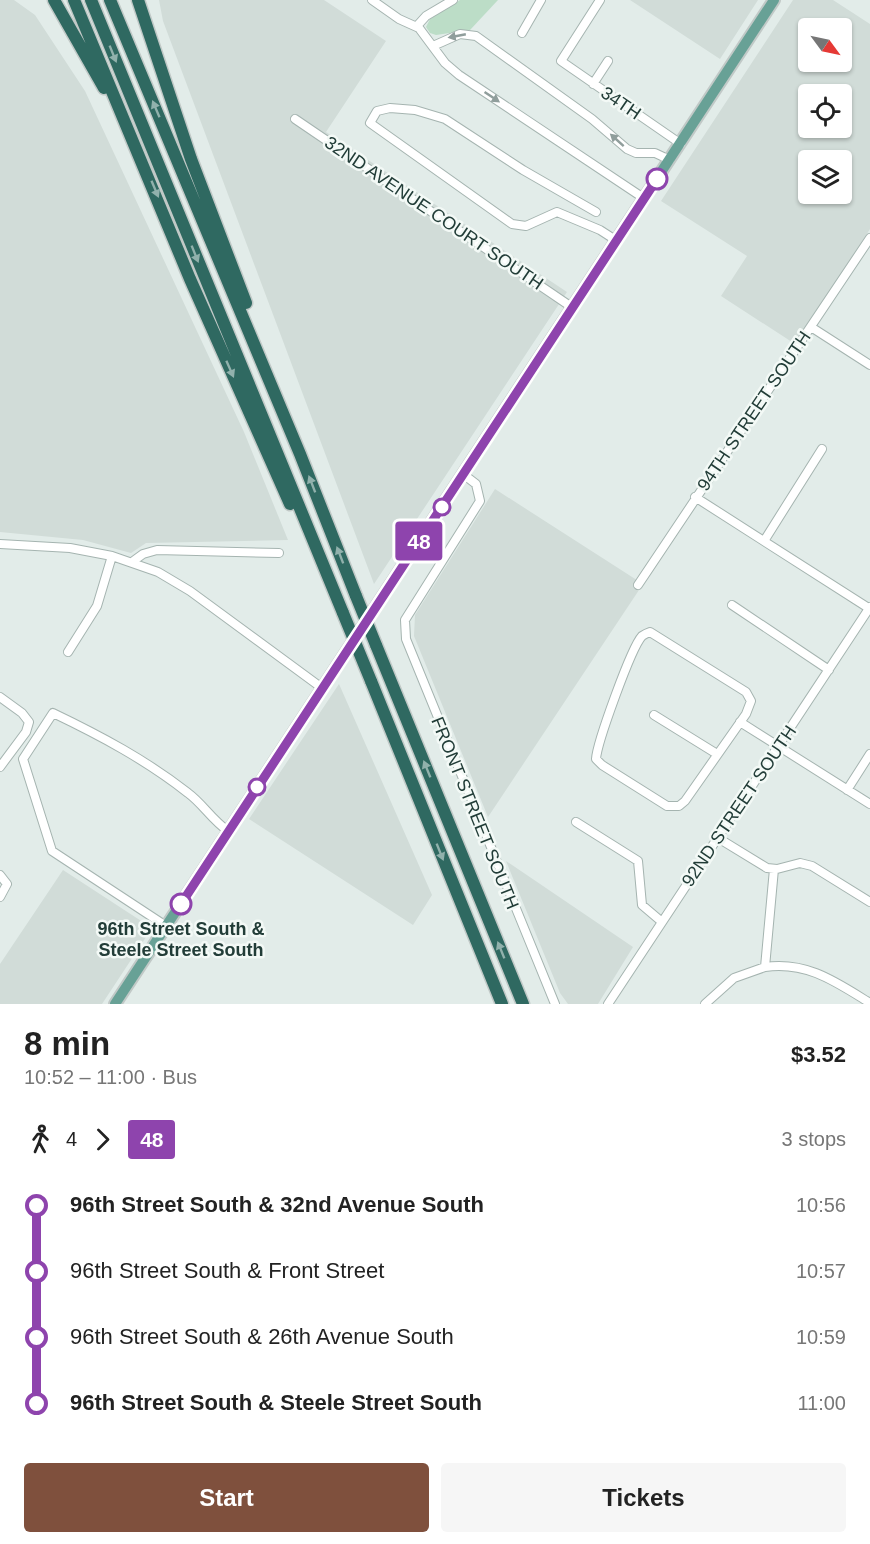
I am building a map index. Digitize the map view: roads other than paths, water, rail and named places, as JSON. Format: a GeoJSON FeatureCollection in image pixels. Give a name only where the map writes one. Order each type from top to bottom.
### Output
{"type":"FeatureCollection","features":[{"type":"Feature","properties":{"kind":"highway"},"geometry":{"type":"LineString","coordinates":[[54,0],[139,152]]}},
{"type":"Feature","properties":{"kind":"highway"},"geometry":{"type":"LineString","coordinates":[[74,0],[190,279],[272,466],[336,596]]}},
{"type":"Feature","properties":{"kind":"highway"},"geometry":{"type":"LineString","coordinates":[[91,0],[502,1004]]}},
{"type":"Feature","properties":{"kind":"highway"},"geometry":{"type":"LineString","coordinates":[[110,0],[300,454],[523,1004]]}},
{"type":"Feature","properties":{"kind":"highway"},"geometry":{"type":"LineString","coordinates":[[138,0],[191,159],[300,454]]}},
{"type":"Feature","properties":{"kind":"main road"},"geometry":{"type":"LineString","coordinates":[[115,1004],[774,0]]}},
{"type":"Feature","properties":{"kind":"street"},"geometry":{"type":"LineString","coordinates":[[372,0],[399,19],[417,26],[447,65],[464,79],[645,199]]}},
{"type":"Feature","properties":{"kind":"street"},"geometry":{"type":"LineString","coordinates":[[417,26],[426,16],[453,0]]}},
{"type":"Feature","properties":{"kind":"street"},"geometry":{"type":"LineString","coordinates":[[522,33],[542,0]]}},
{"type":"Feature","properties":{"kind":"street","name":"34TH"},"geometry":{"type":"LineString","coordinates":[[600,0],[561,61],[681,144]]}},
{"type":"Feature","properties":{"kind":"street"},"geometry":{"type":"LineString","coordinates":[[433,46],[457,34],[474,36],[592,119],[627,149],[636,153],[655,153],[670,160]]}},
{"type":"Feature","properties":{"kind":"street"},"geometry":{"type":"LineString","coordinates":[[593,84],[608,61]]}},
{"type":"Feature","properties":{"kind":"street","name":"32ND AVENUE COURT SOUTH"},"geometry":{"type":"LineString","coordinates":[[596,213],[441,118],[415,110],[390,108],[377,111],[370,123],[512,224],[526,226],[557,212],[599,230],[617,241]]}},
{"type":"Feature","properties":{"kind":"street","name":"32ND AVENUE COURT SOUTH"},"geometry":{"type":"LineString","coordinates":[[295,118],[573,308]]}},
{"type":"Feature","properties":{"kind":"street","name":"94TH STREET SOUTH"},"geometry":{"type":"LineString","coordinates":[[638,585],[870,238]]}},
{"type":"Feature","properties":{"kind":"street"},"geometry":{"type":"LineString","coordinates":[[812,327],[870,365]]}},
{"type":"Feature","properties":{"kind":"street"},"geometry":{"type":"LineString","coordinates":[[764,541],[822,449]]}},
{"type":"Feature","properties":{"kind":"street","name":"FRONT STREET SOUTH"},"geometry":{"type":"LineString","coordinates":[[463,474],[480,490],[479,505],[405,620],[408,650],[555,1004]]}},
{"type":"Feature","properties":{"kind":"street"},"geometry":{"type":"LineString","coordinates":[[695,497],[870,608]]}},
{"type":"Feature","properties":{"kind":"street"},"geometry":{"type":"LineString","coordinates":[[0,544],[50,545],[112,556],[158,572],[180,585],[322,688]]}},
{"type":"Feature","properties":{"kind":"street"},"geometry":{"type":"LineString","coordinates":[[132,562],[143,554],[157,550],[279,553]]}},
{"type":"Feature","properties":{"kind":"street"},"geometry":{"type":"LineString","coordinates":[[68,652],[97,606],[112,556]]}},
{"type":"Feature","properties":{"kind":"street"},"geometry":{"type":"LineString","coordinates":[[732,605],[829,670]]}},
{"type":"Feature","properties":{"kind":"street","name":"92ND STREET SOUTH"},"geometry":{"type":"LineString","coordinates":[[608,1004],[870,608]]}},
{"type":"Feature","properties":{"kind":"street"},"geometry":{"type":"LineString","coordinates":[[647,633],[656,633],[746,692],[752,701],[717,754],[686,801],[679,806],[667,806],[602,765],[596,755],[633,652],[642,636],[647,633]]}},
{"type":"Feature","properties":{"kind":"street"},"geometry":{"type":"LineString","coordinates":[[0,697],[28,720],[26,732],[0,767]]}},
{"type":"Feature","properties":{"kind":"street"},"geometry":{"type":"LineString","coordinates":[[166,926],[52,851],[23,759],[53,713],[130,752],[189,793],[216,822],[228,831]]}},
{"type":"Feature","properties":{"kind":"street"},"geometry":{"type":"LineString","coordinates":[[654,715],[717,754]]}},
{"type":"Feature","properties":{"kind":"street"},"geometry":{"type":"LineString","coordinates":[[740,722],[870,804]]}},
{"type":"Feature","properties":{"kind":"street"},"geometry":{"type":"LineString","coordinates":[[847,790],[870,754]]}},
{"type":"Feature","properties":{"kind":"street"},"geometry":{"type":"LineString","coordinates":[[576,822],[635,857],[640,868],[642,905],[662,922]]}},
{"type":"Feature","properties":{"kind":"street"},"geometry":{"type":"LineString","coordinates":[[718,838],[760,865],[774,869],[800,863],[812,866],[870,903]]}},
{"type":"Feature","properties":{"kind":"street"},"geometry":{"type":"LineString","coordinates":[[765,967],[774,869]]}},
{"type":"Feature","properties":{"kind":"street"},"geometry":{"type":"LineString","coordinates":[[0,875],[7,884],[0,897]]}},
{"type":"Feature","properties":{"kind":"street"},"geometry":{"type":"LineString","coordinates":[[705,1004],[734,978],[765,967],[788,966],[811,969],[832,979],[866,1002]]}},
{"type":"Feature","properties":{"kind":"place","name":"96th Street South & Steele Street South"},"geometry":{"type":"Point","coordinates":[181,904]}}]}
